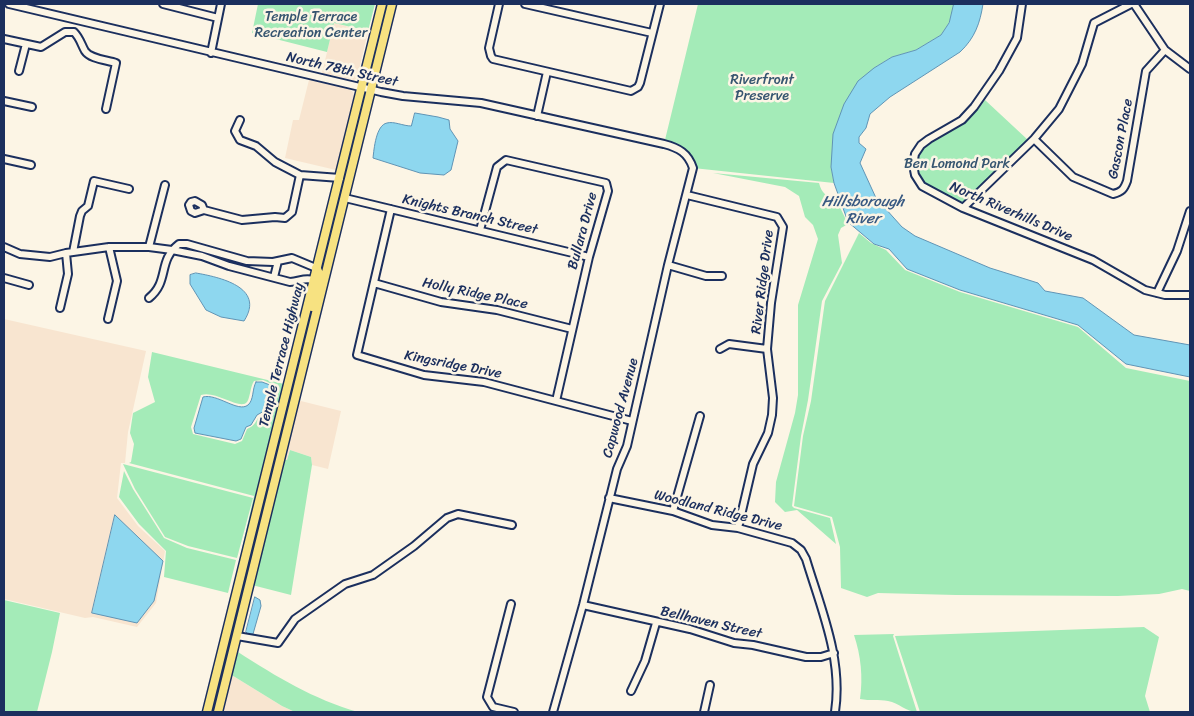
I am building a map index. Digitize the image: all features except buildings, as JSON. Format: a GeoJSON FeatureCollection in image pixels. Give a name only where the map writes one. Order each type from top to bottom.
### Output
{"type":"FeatureCollection","features":[{"type":"Feature","properties":{"kind":"main road","name":"Temple Terrace Highway"},"geometry":{"type":"LineString","coordinates":[[208,712],[382,4]]}},
{"type":"Feature","properties":{"kind":"main road","name":"Temple Terrace Highway"},"geometry":{"type":"LineString","coordinates":[[218,712],[392,4]]}},
{"type":"Feature","properties":{"kind":"main road"},"geometry":{"type":"LineString","coordinates":[[335,196],[345,198]]}},
{"type":"Feature","properties":{"kind":"main road"},"geometry":{"type":"LineString","coordinates":[[313,326],[312,308],[320,273],[316,268]]}},
{"type":"Feature","properties":{"kind":"main road"},"geometry":{"type":"LineString","coordinates":[[280,416],[289,418]]}},
{"type":"Feature","properties":{"kind":"main road"},"geometry":{"type":"LineString","coordinates":[[238,584],[248,587]]}},
{"type":"Feature","properties":{"kind":"street","name":"North 78th Street"},"geometry":{"type":"LineString","coordinates":[[9,4],[362,88],[403,96],[482,103],[673,146]]}},
{"type":"Feature","properties":{"kind":"street"},"geometry":{"type":"LineString","coordinates":[[164,4],[218,18]]}},
{"type":"Feature","properties":{"kind":"street"},"geometry":{"type":"LineString","coordinates":[[211,53],[221,4]]}},
{"type":"Feature","properties":{"kind":"street"},"geometry":{"type":"LineString","coordinates":[[499,4],[489,52],[497,61],[627,90],[635,90],[640,83],[660,4]]}},
{"type":"Feature","properties":{"kind":"street"},"geometry":{"type":"LineString","coordinates":[[525,4],[652,33]]}},
{"type":"Feature","properties":{"kind":"street","name":"North Riverhills Drive"},"geometry":{"type":"LineString","coordinates":[[1022,4],[1017,38],[994,78],[974,107],[962,120],[929,139],[915,154],[912,165],[915,175],[922,186],[963,208],[1093,260],[1145,290],[1172,296],[1190,295]]}},
{"type":"Feature","properties":{"kind":"street"},"geometry":{"type":"LineString","coordinates":[[963,208],[1034,139],[1059,109],[1082,64],[1094,23],[1133,4],[1165,50],[1190,69]]}},
{"type":"Feature","properties":{"kind":"street"},"geometry":{"type":"LineString","coordinates":[[4,39],[41,47],[65,32],[74,32],[86,53],[90,56],[116,63],[106,109]]}},
{"type":"Feature","properties":{"kind":"street"},"geometry":{"type":"LineString","coordinates":[[19,71],[26,44]]}},
{"type":"Feature","properties":{"kind":"street","name":"Gascon Place"},"geometry":{"type":"LineString","coordinates":[[1034,139],[1073,177],[1113,194],[1120,193],[1127,181],[1146,71],[1165,50]]}},
{"type":"Feature","properties":{"kind":"street"},"geometry":{"type":"LineString","coordinates":[[537,116],[547,72]]}},
{"type":"Feature","properties":{"kind":"street"},"geometry":{"type":"LineString","coordinates":[[4,101],[32,108]]}},
{"type":"Feature","properties":{"kind":"street"},"geometry":{"type":"LineString","coordinates":[[240,120],[236,131],[240,140],[256,146],[275,162],[300,175],[340,178]]}},
{"type":"Feature","properties":{"kind":"street","name":"Capwood Avenue"},"geometry":{"type":"LineString","coordinates":[[553,712],[583,605],[617,469],[627,446],[668,265],[693,168],[690,158],[681,149],[673,146]]}},
{"type":"Feature","properties":{"kind":"street"},"geometry":{"type":"LineString","coordinates":[[4,159],[30,165]]}},
{"type":"Feature","properties":{"kind":"street","name":"Bullara Drive"},"geometry":{"type":"LineString","coordinates":[[480,230],[497,167],[506,160],[606,183],[608,192],[589,257],[556,401]]}},
{"type":"Feature","properties":{"kind":"street"},"geometry":{"type":"LineString","coordinates":[[204,210],[242,220],[285,218],[292,212],[300,175]]}},
{"type":"Feature","properties":{"kind":"street"},"geometry":{"type":"LineString","coordinates":[[60,308],[68,274],[70,252],[80,216],[82,211],[88,206],[94,181],[130,189]]}},
{"type":"Feature","properties":{"kind":"street"},"geometry":{"type":"LineString","coordinates":[[149,247],[165,185]]}},
{"type":"Feature","properties":{"kind":"street","name":"River Ridge Drive"},"geometry":{"type":"LineString","coordinates":[[687,196],[777,217],[783,227],[771,303],[767,349],[773,398],[772,414],[768,432],[753,464],[738,528]]}},
{"type":"Feature","properties":{"kind":"street","name":"Knights Branch Street"},"geometry":{"type":"LineString","coordinates":[[345,198],[589,257]]}},
{"type":"Feature","properties":{"kind":"street","name":"Kingsridge Drive"},"geometry":{"type":"LineString","coordinates":[[391,209],[357,356],[424,375],[484,382],[632,421]]}},
{"type":"Feature","properties":{"kind":"street"},"geometry":{"type":"LineString","coordinates":[[1157,293],[1177,251],[1190,211]]}},
{"type":"Feature","properties":{"kind":"street"},"geometry":{"type":"LineString","coordinates":[[149,298],[160,285],[167,256],[179,244],[187,244],[247,261],[261,262],[292,258],[316,268]]}},
{"type":"Feature","properties":{"kind":"street"},"geometry":{"type":"LineString","coordinates":[[4,247],[20,254],[50,257],[70,252],[109,247],[149,247],[202,256],[229,266],[290,282],[296,282],[304,278],[313,280]]}},
{"type":"Feature","properties":{"kind":"street"},"geometry":{"type":"LineString","coordinates":[[108,319],[117,281],[109,247]]}},
{"type":"Feature","properties":{"kind":"street"},"geometry":{"type":"LineString","coordinates":[[274,277],[278,260]]}},
{"type":"Feature","properties":{"kind":"street"},"geometry":{"type":"LineString","coordinates":[[668,265],[706,276],[722,276]]}},
{"type":"Feature","properties":{"kind":"street"},"geometry":{"type":"LineString","coordinates":[[4,278],[29,285]]}},
{"type":"Feature","properties":{"kind":"street","name":"Holly Ridge Place"},"geometry":{"type":"LineString","coordinates":[[374,283],[440,302],[497,310],[572,329]]}},
{"type":"Feature","properties":{"kind":"street"},"geometry":{"type":"LineString","coordinates":[[720,349],[729,344],[767,349]]}},
{"type":"Feature","properties":{"kind":"street"},"geometry":{"type":"LineString","coordinates":[[673,511],[700,416]]}},
{"type":"Feature","properties":{"kind":"street","name":"Woodland Ridge Drive"},"geometry":{"type":"LineString","coordinates":[[610,498],[673,511],[712,525],[738,528],[792,543],[800,550],[806,559],[834,653],[838,680],[835,712]]}},
{"type":"Feature","properties":{"kind":"street"},"geometry":{"type":"LineString","coordinates":[[236,636],[278,643],[295,619],[345,584],[373,576],[414,546],[447,518],[458,514],[512,525]]}},
{"type":"Feature","properties":{"kind":"street"},"geometry":{"type":"LineString","coordinates":[[511,604],[487,697],[493,707],[514,712]]}},
{"type":"Feature","properties":{"kind":"street","name":"Bellhaven Street"},"geometry":{"type":"LineString","coordinates":[[583,605],[690,630],[734,643],[753,645],[806,657],[821,658],[834,653]]}},
{"type":"Feature","properties":{"kind":"street"},"geometry":{"type":"LineString","coordinates":[[631,690],[645,661],[656,623]]}},
{"type":"Feature","properties":{"kind":"street"},"geometry":{"type":"LineString","coordinates":[[704,712],[710,685]]}},
{"type":"Feature","properties":{"kind":"shaded area"},"geometry":{"type":"Polygon","coordinates":[[[334,23],[368,32],[357,78],[354,80],[322,73],[334,23]]]}},
{"type":"Feature","properties":{"kind":"shaded area"},"geometry":{"type":"Polygon","coordinates":[[[309,80],[349,89],[353,92],[355,98],[336,170],[285,158],[293,120],[299,120],[309,80]]]}},
{"type":"Feature","properties":{"kind":"shaded area"},"geometry":{"type":"Polygon","coordinates":[[[4,319],[146,351],[128,432],[125,463],[121,463],[117,498],[138,526],[165,551],[156,603],[137,627],[93,617],[85,618],[4,599],[4,319]]]}},
{"type":"Feature","properties":{"kind":"shaded area"},"geometry":{"type":"Polygon","coordinates":[[[297,400],[341,411],[328,469],[312,465],[311,457],[290,450],[287,460],[283,459],[297,400]]]}},
{"type":"Feature","properties":{"kind":"shaded area"},"geometry":{"type":"Polygon","coordinates":[[[230,674],[282,706],[295,712],[221,712],[230,674]]]}},
{"type":"Feature","properties":{"kind":"green space","name":"Temple Terrace Recreation Center"},"geometry":{"type":"Polygon","coordinates":[[[258,4],[375,4],[368,31],[334,23],[327,52],[252,33],[258,4]]]}},
{"type":"Feature","properties":{"kind":"green space","name":"Riverfront Preserve"},"geometry":{"type":"Polygon","coordinates":[[[698,4],[954,4],[954,6],[949,23],[941,35],[916,50],[892,57],[874,68],[831,167],[834,183],[693,168],[690,158],[664,144],[698,4]]]}},
{"type":"Feature","properties":{"kind":"green space","name":"Ben Lomond Park"},"geometry":{"type":"Polygon","coordinates":[[[985,100],[1028,140],[966,201],[960,203],[922,182],[917,173],[917,158],[925,146],[965,120],[985,100]]]}},
{"type":"Feature","properties":{"kind":"green space"},"geometry":{"type":"Polygon","coordinates":[[[713,173],[819,183],[825,194],[836,199],[848,224],[841,228],[838,235],[842,263],[822,301],[792,506],[830,518],[836,544],[797,510],[785,512],[775,502],[776,482],[795,413],[798,395],[798,305],[818,239],[813,225],[805,217],[799,196],[785,187],[713,173]]]}},
{"type":"Feature","properties":{"kind":"green space"},"geometry":{"type":"Polygon","coordinates":[[[859,233],[871,243],[886,250],[905,270],[960,292],[1078,327],[1126,368],[1190,381],[1190,591],[1182,589],[1159,594],[1118,596],[878,593],[867,597],[841,588],[840,547],[832,517],[794,506],[803,436],[811,401],[825,301],[859,233]]]}},
{"type":"Feature","properties":{"kind":"green space"},"geometry":{"type":"Polygon","coordinates":[[[152,352],[284,384],[235,585],[254,496],[129,463],[131,462],[134,444],[130,433],[133,413],[155,402],[148,377],[152,352]],[[263,380],[254,381],[246,403],[242,404],[213,395],[201,395],[191,427],[193,434],[235,444],[242,441],[247,429],[253,426],[259,417],[270,408],[273,394],[272,384],[263,380]]]}},
{"type":"Feature","properties":{"kind":"green space"},"geometry":{"type":"Polygon","coordinates":[[[290,450],[311,457],[312,465],[291,595],[252,585],[282,459],[287,460],[290,450]]]}},
{"type":"Feature","properties":{"kind":"green space"},"geometry":{"type":"Polygon","coordinates":[[[273,456],[277,457],[246,584],[242,582],[273,456]]]}},
{"type":"Feature","properties":{"kind":"green space"},"geometry":{"type":"Polygon","coordinates":[[[123,464],[253,498],[237,558],[188,546],[165,537],[135,489],[123,464]]]}},
{"type":"Feature","properties":{"kind":"green space"},"geometry":{"type":"Polygon","coordinates":[[[124,471],[164,538],[187,548],[236,560],[228,593],[164,577],[166,551],[139,524],[119,497],[124,471]]]}},
{"type":"Feature","properties":{"kind":"green space"},"geometry":{"type":"Polygon","coordinates":[[[4,600],[60,613],[37,712],[4,712],[4,600]]]}},
{"type":"Feature","properties":{"kind":"green space"},"geometry":{"type":"Polygon","coordinates":[[[1144,627],[1159,637],[1145,696],[1150,712],[920,712],[895,636],[1144,627]]]}},
{"type":"Feature","properties":{"kind":"green space"},"geometry":{"type":"Polygon","coordinates":[[[894,634],[893,636],[917,712],[909,711],[888,701],[860,699],[861,667],[854,635],[894,634]]]}},
{"type":"Feature","properties":{"kind":"green space"},"geometry":{"type":"Polygon","coordinates":[[[238,652],[311,694],[358,712],[295,712],[282,706],[230,674],[238,652]]]}},
{"type":"Feature","properties":{"kind":"water","name":"Hillsborough River"},"geometry":{"type":"Polygon","coordinates":[[[954,4],[983,4],[978,24],[970,41],[960,52],[890,97],[870,114],[866,128],[859,137],[859,143],[866,149],[860,163],[876,198],[902,227],[915,236],[990,268],[1038,283],[1045,291],[1083,298],[1134,335],[1190,345],[1190,377],[1126,364],[1078,325],[960,290],[907,269],[889,249],[874,244],[848,222],[834,183],[831,167],[833,134],[844,104],[858,81],[874,68],[892,57],[916,50],[941,35],[949,23],[954,4]]]}},
{"type":"Feature","properties":{"kind":"water"},"geometry":{"type":"Polygon","coordinates":[[[415,113],[449,120],[450,129],[458,141],[451,170],[444,175],[420,173],[373,158],[376,138],[380,128],[387,123],[411,126],[415,113]]]}},
{"type":"Feature","properties":{"kind":"water"},"geometry":{"type":"Polygon","coordinates":[[[196,273],[227,281],[245,292],[249,300],[249,309],[244,321],[221,317],[206,310],[190,284],[190,275],[196,273]]]}},
{"type":"Feature","properties":{"kind":"water"},"geometry":{"type":"Polygon","coordinates":[[[256,382],[270,385],[271,398],[266,410],[257,415],[251,425],[246,427],[241,439],[236,441],[195,433],[194,428],[203,397],[215,398],[244,407],[251,400],[256,382]]]}},
{"type":"Feature","properties":{"kind":"water"},"geometry":{"type":"Polygon","coordinates":[[[115,515],[163,561],[154,601],[137,623],[92,613],[115,515]]]}},
{"type":"Feature","properties":{"kind":"water"},"geometry":{"type":"Polygon","coordinates":[[[255,597],[260,600],[261,606],[253,634],[249,635],[246,632],[255,597]]]}}]}
